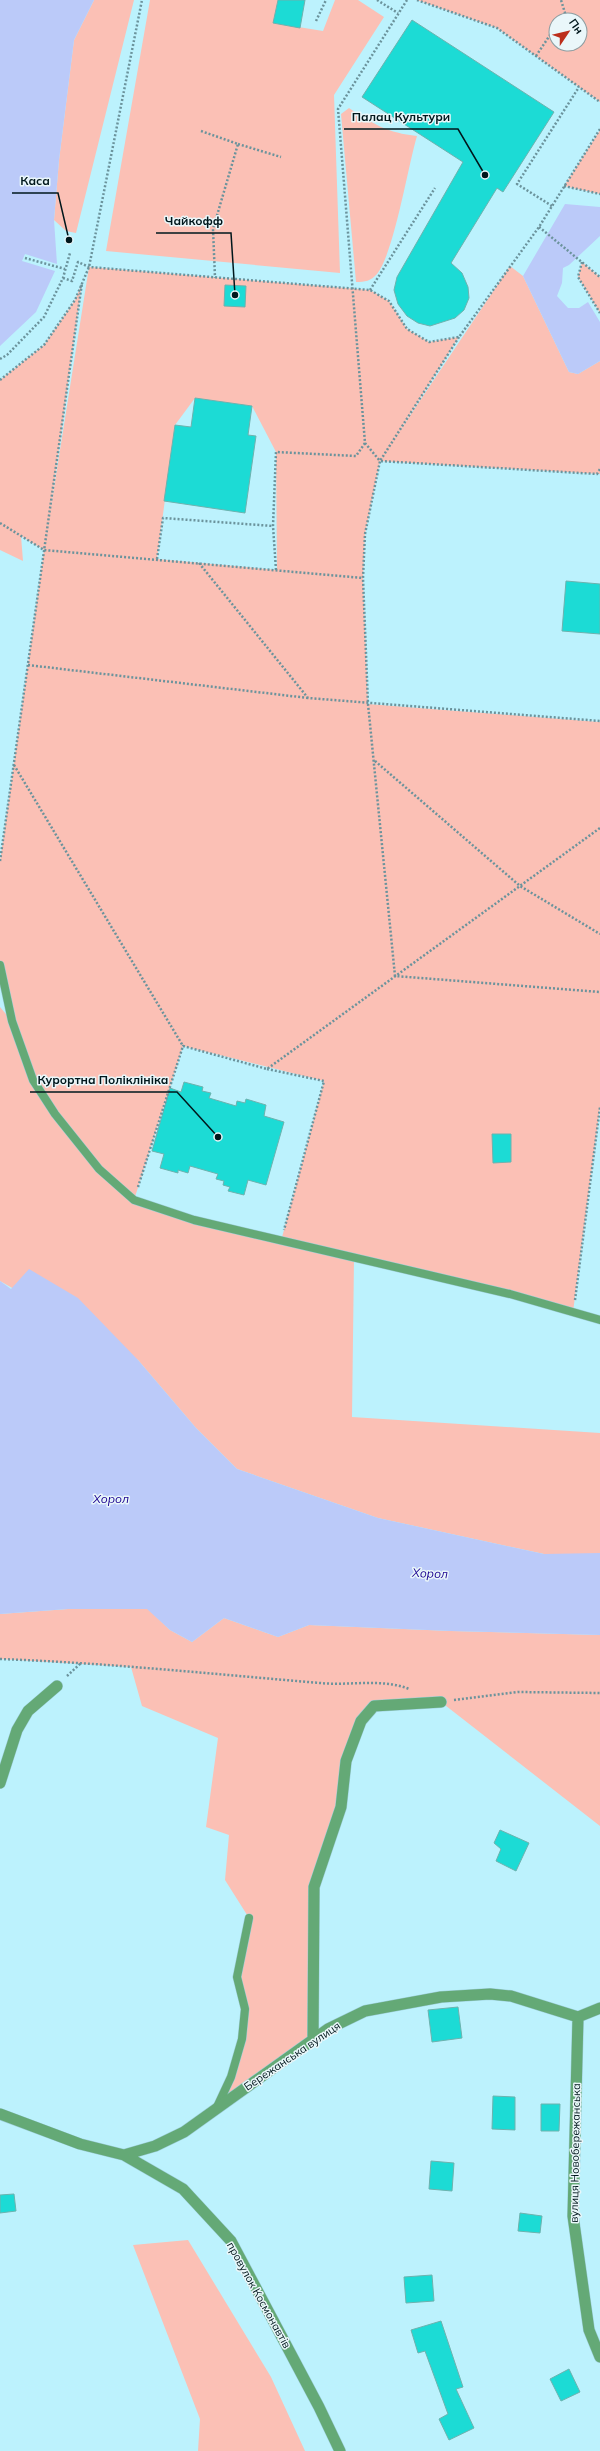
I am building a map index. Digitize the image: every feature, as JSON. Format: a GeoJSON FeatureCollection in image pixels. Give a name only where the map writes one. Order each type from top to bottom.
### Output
{"type":"FeatureCollection","features":[{"type":"Feature","properties":{"kind":"street"},"geometry":{"type":"LineString","coordinates":[[0,1783],[17,1730],[28,1711],[57,1686]]}},
{"type":"Feature","properties":{"kind":"street"},"geometry":{"type":"LineString","coordinates":[[313,2040],[314,1887],[341,1807],[346,1761],[360,1722],[374,1706],[441,1702]]}},
{"type":"Feature","properties":{"kind":"street","name":"Бережанська вулиця"},"geometry":{"type":"LineString","coordinates":[[124,2155],[155,2146],[184,2132],[313,2040],[328,2030],[365,2011],[440,1997],[490,1994],[511,1996],[578,2017]]}},
{"type":"Feature","properties":{"kind":"street"},"geometry":{"type":"LineString","coordinates":[[578,2017],[600,2008]]}},
{"type":"Feature","properties":{"kind":"street","name":"вулиця Новобережанська"},"geometry":{"type":"LineString","coordinates":[[578,2017],[573,2216],[589,2330],[600,2357]]}},
{"type":"Feature","properties":{"kind":"street"},"geometry":{"type":"LineString","coordinates":[[0,2114],[80,2144],[124,2155]]}},
{"type":"Feature","properties":{"kind":"street","name":"провулок Космонавтів"},"geometry":{"type":"LineString","coordinates":[[124,2155],[183,2189],[231,2241],[320,2407],[340,2451]]}},
{"type":"Feature","properties":{"kind":"lane"},"geometry":{"type":"LineString","coordinates":[[0,964],[12,1021],[33,1080],[55,1114],[99,1169],[134,1200],[194,1220],[510,1294],[600,1320]]}},
{"type":"Feature","properties":{"kind":"lane"},"geometry":{"type":"LineString","coordinates":[[217,2107],[231,2078],[242,2039],[245,2009],[237,1977],[249,1918]]}},
{"type":"Feature","properties":{"kind":"path"},"geometry":{"type":"LineString","coordinates":[[0,380],[44,345],[74,300],[89,267],[142,0]]}},
{"type":"Feature","properties":{"kind":"path"},"geometry":{"type":"LineString","coordinates":[[316,21],[326,0]]}},
{"type":"Feature","properties":{"kind":"path"},"geometry":{"type":"LineString","coordinates":[[377,0],[398,13]]}},
{"type":"Feature","properties":{"kind":"path"},"geometry":{"type":"LineString","coordinates":[[407,0],[338,109],[366,443],[380,461],[598,474],[600,469]]}},
{"type":"Feature","properties":{"kind":"path"},"geometry":{"type":"LineString","coordinates":[[417,0],[427,2],[498,28],[600,102]]}},
{"type":"Feature","properties":{"kind":"path"},"geometry":{"type":"LineString","coordinates":[[561,0],[565,12]]}},
{"type":"Feature","properties":{"kind":"path"},"geometry":{"type":"LineString","coordinates":[[536,56],[548,38]]}},
{"type":"Feature","properties":{"kind":"path"},"geometry":{"type":"LineString","coordinates":[[552,206],[517,184],[579,87]]}},
{"type":"Feature","properties":{"kind":"path"},"geometry":{"type":"LineString","coordinates":[[395,976],[368,704],[363,578],[365,534],[380,461],[459,337],[539,227],[600,129]]}},
{"type":"Feature","properties":{"kind":"path"},"geometry":{"type":"LineString","coordinates":[[201,131],[281,157]]}},
{"type":"Feature","properties":{"kind":"path"},"geometry":{"type":"LineString","coordinates":[[215,278],[213,228],[238,144]]}},
{"type":"Feature","properties":{"kind":"path"},"geometry":{"type":"LineString","coordinates":[[564,186],[600,194]]}},
{"type":"Feature","properties":{"kind":"path"},"geometry":{"type":"LineString","coordinates":[[370,290],[435,188]]}},
{"type":"Feature","properties":{"kind":"path"},"geometry":{"type":"LineString","coordinates":[[539,227],[600,277]]}},
{"type":"Feature","properties":{"kind":"path"},"geometry":{"type":"LineString","coordinates":[[0,359],[8,355],[44,317],[63,278],[70,253]]}},
{"type":"Feature","properties":{"kind":"path"},"geometry":{"type":"LineString","coordinates":[[25,258],[65,270]]}},
{"type":"Feature","properties":{"kind":"path"},"geometry":{"type":"LineString","coordinates":[[63,278],[72,281],[78,262],[89,267],[370,290],[389,301],[407,329],[429,342],[459,337]]}},
{"type":"Feature","properties":{"kind":"path"},"geometry":{"type":"LineString","coordinates":[[582,262],[578,277],[600,313]]}},
{"type":"Feature","properties":{"kind":"path"},"geometry":{"type":"LineString","coordinates":[[0,861],[82,283]]}},
{"type":"Feature","properties":{"kind":"path"},"geometry":{"type":"LineString","coordinates":[[276,570],[273,526],[276,452],[356,456],[366,443]]}},
{"type":"Feature","properties":{"kind":"path"},"geometry":{"type":"LineString","coordinates":[[157,559],[163,518],[273,526]]}},
{"type":"Feature","properties":{"kind":"path"},"geometry":{"type":"LineString","coordinates":[[0,523],[44,550],[363,578]]}},
{"type":"Feature","properties":{"kind":"path"},"geometry":{"type":"LineString","coordinates":[[199,563],[308,698]]}},
{"type":"Feature","properties":{"kind":"path"},"geometry":{"type":"LineString","coordinates":[[28,665],[368,704],[600,721]]}},
{"type":"Feature","properties":{"kind":"path"},"geometry":{"type":"LineString","coordinates":[[374,761],[520,886],[600,934]]}},
{"type":"Feature","properties":{"kind":"path"},"geometry":{"type":"LineString","coordinates":[[14,765],[183,1046],[324,1081],[281,1241]]}},
{"type":"Feature","properties":{"kind":"path"},"geometry":{"type":"LineString","coordinates":[[267,1068],[600,828]]}},
{"type":"Feature","properties":{"kind":"path"},"geometry":{"type":"LineString","coordinates":[[395,976],[600,992]]}},
{"type":"Feature","properties":{"kind":"path"},"geometry":{"type":"LineString","coordinates":[[134,1200],[183,1046]]}},
{"type":"Feature","properties":{"kind":"path"},"geometry":{"type":"LineString","coordinates":[[573,1312],[600,1107]]}},
{"type":"Feature","properties":{"kind":"path"},"geometry":{"type":"LineString","coordinates":[[0,1659],[81,1663],[332,1684],[397,1684],[411,1690]]}},
{"type":"Feature","properties":{"kind":"path"},"geometry":{"type":"LineString","coordinates":[[57,1686],[81,1663]]}},
{"type":"Feature","properties":{"kind":"path"},"geometry":{"type":"LineString","coordinates":[[441,1702],[518,1692],[600,1693]]}},
{"type":"Feature","properties":{"kind":"shaded area"},"geometry":{"type":"Polygon","coordinates":[[[94,0],[134,0],[76,233],[66,231],[54,220],[59,160],[74,40],[94,0]]]}},
{"type":"Feature","properties":{"kind":"shaded area"},"geometry":{"type":"Polygon","coordinates":[[[150,0],[278,0],[274,23],[323,31],[335,0],[358,0],[384,17],[334,95],[340,273],[106,251],[150,0]]]}},
{"type":"Feature","properties":{"kind":"shaded area"},"geometry":{"type":"Polygon","coordinates":[[[417,0],[600,0],[600,102],[497,28],[417,0]]]}},
{"type":"Feature","properties":{"kind":"shaded area"},"geometry":{"type":"Polygon","coordinates":[[[349,108],[381,127],[398,133],[417,136],[395,229],[389,248],[377,274],[368,281],[359,282],[356,282],[341,114],[349,108]]]}},
{"type":"Feature","properties":{"kind":"shaded area"},"geometry":{"type":"Polygon","coordinates":[[[600,130],[600,194],[564,186],[600,130]]]}},
{"type":"Feature","properties":{"kind":"shaded area"},"geometry":{"type":"Polygon","coordinates":[[[582,262],[600,277],[600,313],[578,277],[582,262]]]}},
{"type":"Feature","properties":{"kind":"shaded area"},"geometry":{"type":"Polygon","coordinates":[[[510,266],[523,276],[569,372],[578,374],[600,361],[600,474],[380,461],[365,534],[363,578],[368,704],[600,722],[600,1107],[573,1312],[354,1259],[352,1417],[600,1433],[600,1555],[544,1554],[378,1518],[237,1469],[196,1428],[138,1360],[0,1281],[0,1007],[11,1020],[0,965],[0,861],[44,550],[21,536],[23,561],[0,550],[0,380],[44,345],[75,300],[82,283],[50,513],[89,267],[370,290],[389,301],[407,329],[429,342],[459,337],[395,438],[510,266]],[[195,398],[175,425],[157,559],[277,570],[276,452],[252,406],[195,398]],[[183,1046],[134,1200],[281,1241],[324,1081],[183,1046]]]}},
{"type":"Feature","properties":{"kind":"shaded area"},"geometry":{"type":"Polygon","coordinates":[[[68,1609],[148,1609],[170,1630],[192,1642],[224,1618],[278,1637],[309,1625],[600,1635],[600,1826],[441,1702],[374,1707],[361,1721],[341,1807],[314,1887],[313,2040],[217,2107],[231,2077],[245,2009],[237,1977],[249,1918],[225,1880],[229,1835],[206,1827],[218,1738],[142,1706],[131,1667],[0,1659],[0,1614],[68,1609]]]}},
{"type":"Feature","properties":{"kind":"shaded area"},"geometry":{"type":"Polygon","coordinates":[[[188,2240],[271,2377],[305,2451],[198,2451],[200,2419],[133,2245],[188,2240]]]}},
{"type":"Feature","properties":{"kind":"water"},"geometry":{"type":"Polygon","coordinates":[[[0,0],[94,0],[74,40],[59,160],[54,220],[57,264],[25,254],[22,261],[55,271],[36,312],[0,346],[0,0]]]}},
{"type":"Feature","properties":{"kind":"water"},"geometry":{"type":"Polygon","coordinates":[[[565,204],[600,207],[600,236],[569,265],[563,268],[562,283],[557,296],[568,308],[579,308],[588,302],[600,322],[600,361],[578,374],[569,372],[523,276],[565,204]]]}},
{"type":"Feature","properties":{"kind":"water","name":"Хорол"},"geometry":{"type":"Polygon","coordinates":[[[29,1269],[78,1298],[138,1360],[196,1428],[237,1469],[378,1518],[544,1554],[600,1553],[600,1635],[309,1625],[278,1637],[224,1618],[192,1642],[170,1630],[147,1609],[68,1609],[0,1614],[0,1281],[11,1289],[29,1269]]]}},
{"type":"Feature","properties":{"kind":"building"},"geometry":{"type":"Polygon","coordinates":[[[278,0],[305,0],[300,28],[273,23],[278,0]]]}},
{"type":"Feature","properties":{"kind":"building"},"geometry":{"type":"Polygon","coordinates":[[[412,20],[554,112],[503,192],[497,188],[451,263],[462,273],[468,287],[469,298],[464,310],[455,318],[430,326],[418,323],[407,316],[398,304],[394,290],[397,277],[463,162],[362,97],[412,20]]]}},
{"type":"Feature","properties":{"kind":"building"},"geometry":{"type":"Polygon","coordinates":[[[225,285],[246,286],[245,307],[224,306],[225,285]]]}},
{"type":"Feature","properties":{"kind":"building"},"geometry":{"type":"Polygon","coordinates":[[[195,398],[252,406],[248,435],[256,436],[245,513],[164,501],[175,425],[191,427],[195,398]]]}},
{"type":"Feature","properties":{"kind":"building"},"geometry":{"type":"Polygon","coordinates":[[[566,581],[600,584],[600,634],[562,631],[566,581]]]}},
{"type":"Feature","properties":{"kind":"building"},"geometry":{"type":"Polygon","coordinates":[[[184,1082],[203,1087],[202,1091],[211,1093],[209,1098],[236,1106],[237,1101],[245,1103],[246,1099],[266,1105],[264,1116],[284,1122],[266,1185],[248,1180],[244,1195],[228,1191],[230,1187],[223,1185],[224,1181],[216,1179],[218,1174],[190,1166],[188,1173],[178,1170],[178,1173],[160,1168],[164,1154],[152,1151],[170,1088],[181,1092],[184,1082]]]}},
{"type":"Feature","properties":{"kind":"building"},"geometry":{"type":"Polygon","coordinates":[[[492,1134],[511,1134],[511,1162],[493,1163],[492,1134]]]}},
{"type":"Feature","properties":{"kind":"building"},"geometry":{"type":"Polygon","coordinates":[[[500,1830],[529,1843],[516,1871],[496,1861],[501,1849],[494,1843],[500,1830]]]}},
{"type":"Feature","properties":{"kind":"building"},"geometry":{"type":"Polygon","coordinates":[[[458,2007],[462,2038],[432,2042],[428,2010],[458,2007]]]}},
{"type":"Feature","properties":{"kind":"building"},"geometry":{"type":"Polygon","coordinates":[[[493,2096],[515,2097],[515,2130],[492,2129],[493,2096]]]}},
{"type":"Feature","properties":{"kind":"building"},"geometry":{"type":"Polygon","coordinates":[[[541,2104],[560,2104],[559,2131],[541,2131],[541,2104]]]}},
{"type":"Feature","properties":{"kind":"building"},"geometry":{"type":"Polygon","coordinates":[[[431,2161],[454,2163],[452,2191],[429,2189],[431,2161]]]}},
{"type":"Feature","properties":{"kind":"building"},"geometry":{"type":"Polygon","coordinates":[[[14,2194],[16,2211],[0,2213],[0,2195],[14,2194]]]}},
{"type":"Feature","properties":{"kind":"building"},"geometry":{"type":"Polygon","coordinates":[[[520,2213],[542,2216],[540,2233],[518,2231],[520,2213]]]}},
{"type":"Feature","properties":{"kind":"building"},"geometry":{"type":"Polygon","coordinates":[[[432,2275],[434,2301],[406,2303],[404,2277],[432,2275]]]}},
{"type":"Feature","properties":{"kind":"building"},"geometry":{"type":"Polygon","coordinates":[[[441,2321],[463,2387],[456,2389],[474,2428],[449,2440],[439,2419],[448,2414],[425,2351],[418,2353],[411,2330],[441,2321]]]}},
{"type":"Feature","properties":{"kind":"building"},"geometry":{"type":"Polygon","coordinates":[[[569,2369],[580,2392],[561,2401],[550,2379],[569,2369]]]}},
{"type":"Feature","properties":{"kind":"place","name":"Палац Культури"},"geometry":{"type":"Point","coordinates":[485,175]}},
{"type":"Feature","properties":{"kind":"place","name":"Каса"},"geometry":{"type":"Point","coordinates":[69,240]}},
{"type":"Feature","properties":{"kind":"place","name":"Чайкофф"},"geometry":{"type":"Point","coordinates":[235,295]}},
{"type":"Feature","properties":{"kind":"place","name":"Курортна Поліклініка"},"geometry":{"type":"Point","coordinates":[218,1137]}}]}
